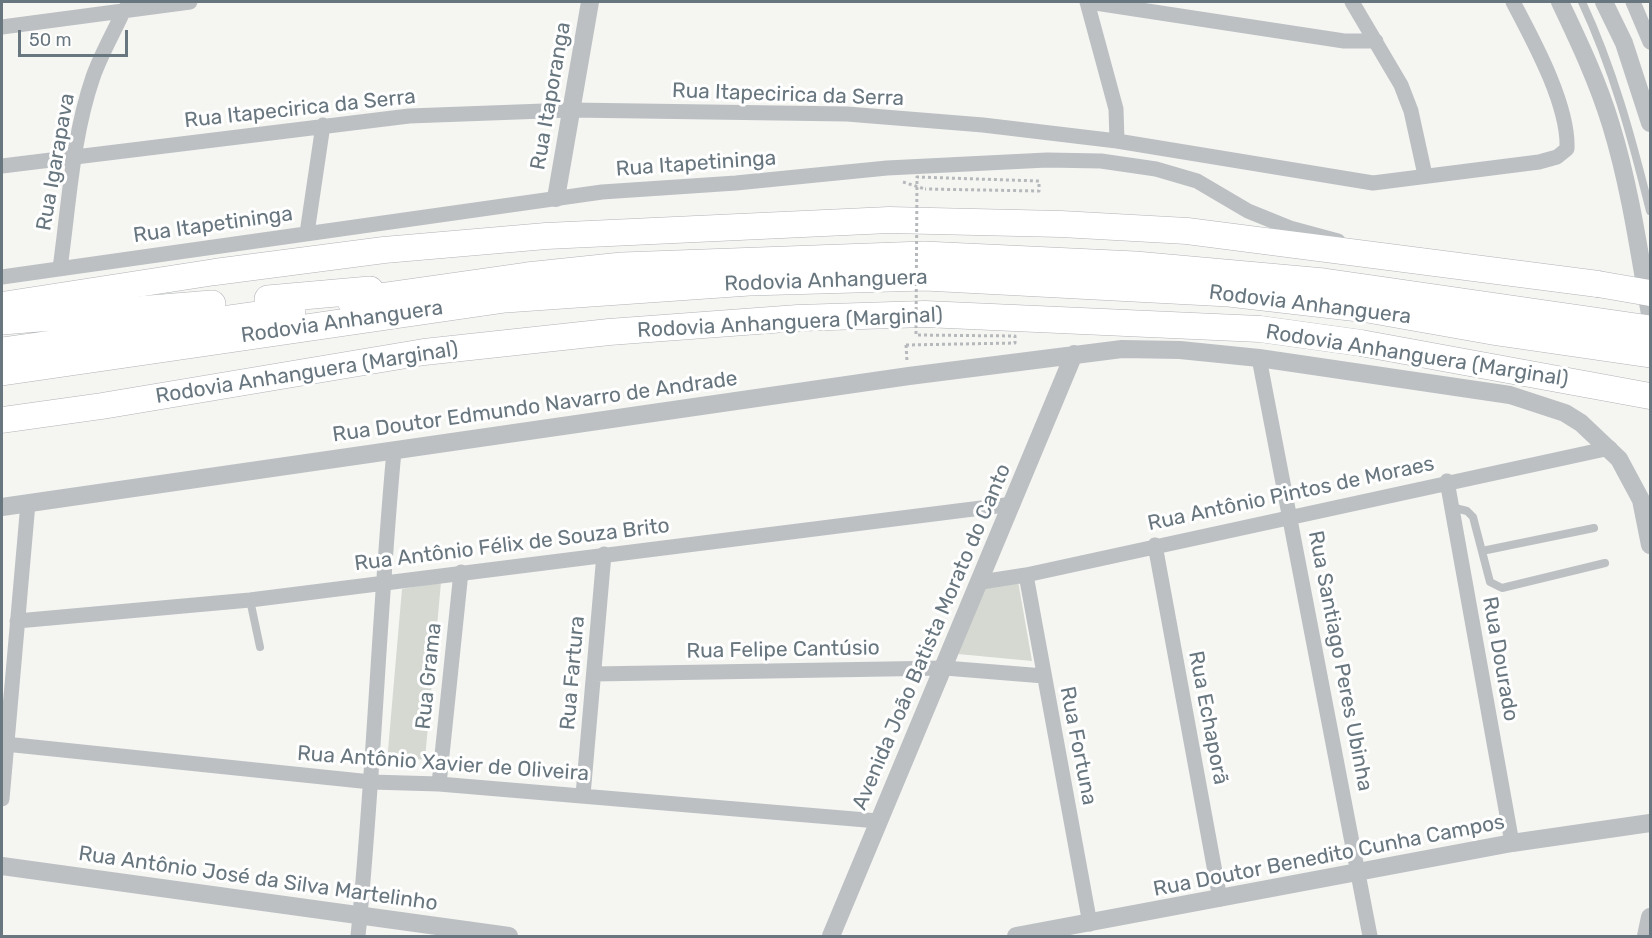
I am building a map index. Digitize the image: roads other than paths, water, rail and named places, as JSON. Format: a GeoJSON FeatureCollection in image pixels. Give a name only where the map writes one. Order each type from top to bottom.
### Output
{"type":"FeatureCollection","features":[{"type":"Feature","properties":{"kind":"highway"},"geometry":{"type":"LineString","coordinates":[[2,305],[215,272],[384,250],[546,236],[889,220],[1061,224],[1187,231],[1381,254],[1650,293]]}},
{"type":"Feature","properties":{"kind":"highway","name":"Rodovia Anhanguera"},"geometry":{"type":"LineString","coordinates":[[2,351],[527,276],[622,266],[936,256],[1135,265],[1323,282],[1608,321],[1650,329]]}},
{"type":"Feature","properties":{"kind":"highway"},"geometry":{"type":"LineString","coordinates":[[2,321],[527,276]]}},
{"type":"Feature","properties":{"kind":"highway","name":"Rodovia Anhanguera"},"geometry":{"type":"LineString","coordinates":[[2,372],[505,299],[750,282],[890,278],[1229,292],[1368,309],[1616,355],[1650,354]]}},
{"type":"Feature","properties":{"kind":"highway","name":"Rodovia Anhanguera (Marginal)"},"geometry":{"type":"LineString","coordinates":[[2,420],[102,406],[424,352],[609,332],[798,318],[925,314],[1260,329],[1361,343],[1650,396]]}},
{"type":"Feature","properties":{"kind":"highway"},"geometry":{"type":"LineString","coordinates":[[1616,355],[1650,368]]}},
{"type":"Feature","properties":{"kind":"street"},"geometry":{"type":"LineString","coordinates":[[2,27],[128,6],[190,2]]}},
{"type":"Feature","properties":{"kind":"street","name":"Rua Itaporanga"},"geometry":{"type":"LineString","coordinates":[[556,198],[590,2]]}},
{"type":"Feature","properties":{"kind":"street"},"geometry":{"type":"LineString","coordinates":[[1117,141],[1116,109],[1088,2],[1344,41],[1376,41]]}},
{"type":"Feature","properties":{"kind":"street"},"geometry":{"type":"LineString","coordinates":[[1352,2],[1404,93],[1425,175]]}},
{"type":"Feature","properties":{"kind":"street","name":"Rua Itapecirica da Serra"},"geometry":{"type":"LineString","coordinates":[[2,166],[410,116],[571,110],[847,114],[983,125],[1117,141],[1373,183],[1539,162],[1557,157],[1567,149],[1564,122],[1547,72],[1513,2]]}},
{"type":"Feature","properties":{"kind":"street"},"geometry":{"type":"LineString","coordinates":[[1560,2],[1587,58],[1611,124],[1630,198],[1650,314]]}},
{"type":"Feature","properties":{"kind":"street"},"geometry":{"type":"LineString","coordinates":[[1604,2],[1624,44],[1650,123]]}},
{"type":"Feature","properties":{"kind":"street"},"geometry":{"type":"LineString","coordinates":[[1633,2],[1650,42]]}},
{"type":"Feature","properties":{"kind":"street","name":"Rua Igarapava"},"geometry":{"type":"LineString","coordinates":[[60,268],[75,156],[94,75],[128,6]]}},
{"type":"Feature","properties":{"kind":"street"},"geometry":{"type":"LineString","coordinates":[[307,233],[322,125]]}},
{"type":"Feature","properties":{"kind":"street","name":"Rua Itapetininga"},"geometry":{"type":"LineString","coordinates":[[2,276],[556,198],[887,168],[1047,160],[1101,161],[1156,169],[1197,181],[1248,211],[1290,228],[1381,254]]}},
{"type":"Feature","properties":{"kind":"street","name":"Rua Doutor Edmundo Navarro de Andrade"},"geometry":{"type":"LineString","coordinates":[[2,507],[1074,354],[1146,349],[1259,358],[1510,395],[1565,413],[1610,448],[1631,478],[1641,500],[1650,545]]}},
{"type":"Feature","properties":{"kind":"street","name":"Avenida João Batista Morato do Canto"},"geometry":{"type":"LineString","coordinates":[[831,936],[981,582],[1074,354]]}},
{"type":"Feature","properties":{"kind":"street","name":"Rua Santiago Peres Ubinha"},"geometry":{"type":"LineString","coordinates":[[1259,358],[1370,936]]}},
{"type":"Feature","properties":{"kind":"street","name":"Rua Antônio Pintos de Moraes"},"geometry":{"type":"LineString","coordinates":[[981,582],[1026,575],[1155,545],[1610,448]]}},
{"type":"Feature","properties":{"kind":"street"},"geometry":{"type":"LineString","coordinates":[[358,936],[371,782],[382,584],[394,451]]}},
{"type":"Feature","properties":{"kind":"street","name":"Rua Dourado"},"geometry":{"type":"LineString","coordinates":[[1447,482],[1512,843]]}},
{"type":"Feature","properties":{"kind":"street"},"geometry":{"type":"LineString","coordinates":[[2,799],[5,744],[28,502]]}},
{"type":"Feature","properties":{"kind":"street","name":"Rua Antônio Félix de Souza Brito"},"geometry":{"type":"LineString","coordinates":[[17,621],[250,600],[1013,504]]}},
{"type":"Feature","properties":{"kind":"street","name":"Rua Echaporã"},"geometry":{"type":"LineString","coordinates":[[1155,545],[1220,899]]}},
{"type":"Feature","properties":{"kind":"street","name":"Rua Fartura"},"geometry":{"type":"LineString","coordinates":[[583,795],[604,554]]}},
{"type":"Feature","properties":{"kind":"street","name":"Rua Grama"},"geometry":{"type":"LineString","coordinates":[[439,784],[461,572]]}},
{"type":"Feature","properties":{"kind":"street","name":"Rua Fortuna"},"geometry":{"type":"LineString","coordinates":[[1026,575],[1090,924]]}},
{"type":"Feature","properties":{"kind":"street","name":"Rua Felipe Cantúsio"},"geometry":{"type":"LineString","coordinates":[[594,674],[945,668],[1044,676]]}},
{"type":"Feature","properties":{"kind":"street","name":"Rua Antônio Xavier de Oliveira"},"geometry":{"type":"LineString","coordinates":[[5,744],[371,782],[439,784],[583,795],[878,821]]}},
{"type":"Feature","properties":{"kind":"street","name":"Rua Doutor Benedito Cunha Campos"},"geometry":{"type":"LineString","coordinates":[[1016,936],[1090,924],[1512,843],[1650,823]]}},
{"type":"Feature","properties":{"kind":"street","name":"Rua Antônio José da Silva Martelinho"},"geometry":{"type":"LineString","coordinates":[[2,866],[509,936]]}},
{"type":"Feature","properties":{"kind":"street"},"geometry":{"type":"LineString","coordinates":[[1646,936],[1650,918]]}},
{"type":"Feature","properties":{"kind":"lane"},"geometry":{"type":"LineString","coordinates":[[1582,2],[1602,45],[1632,138],[1650,210]]}},
{"type":"Feature","properties":{"kind":"lane"},"geometry":{"type":"LineString","coordinates":[[1451,507],[1472,514],[1490,582],[1499,588],[1605,563]]}},
{"type":"Feature","properties":{"kind":"lane"},"geometry":{"type":"LineString","coordinates":[[1482,551],[1594,528]]}},
{"type":"Feature","properties":{"kind":"lane"},"geometry":{"type":"LineString","coordinates":[[250,600],[260,647]]}}]}
